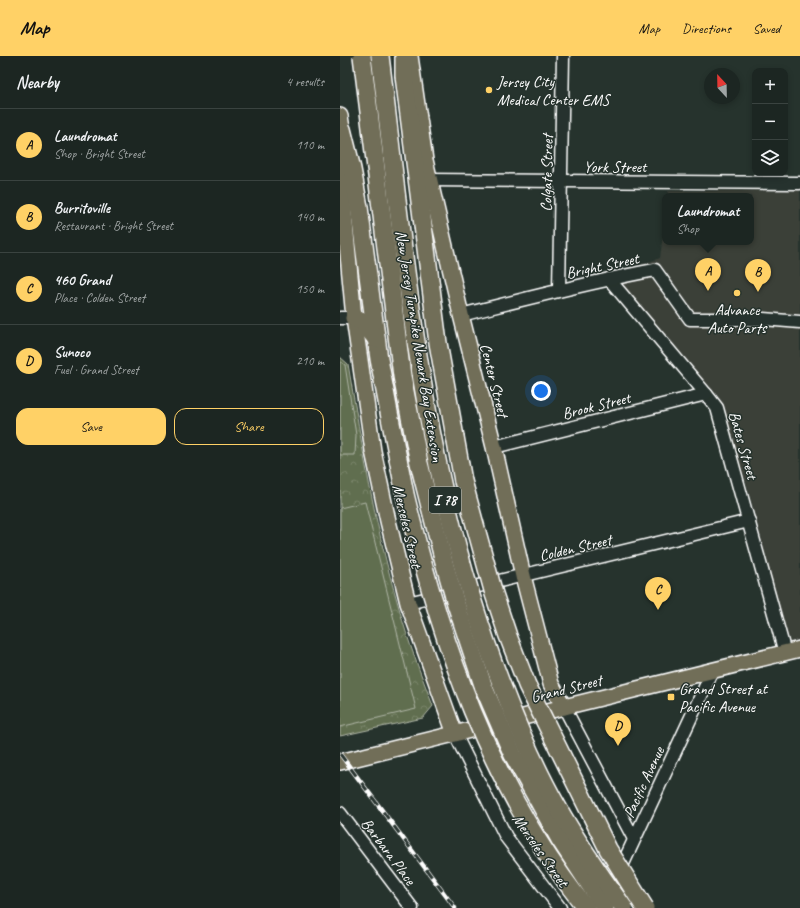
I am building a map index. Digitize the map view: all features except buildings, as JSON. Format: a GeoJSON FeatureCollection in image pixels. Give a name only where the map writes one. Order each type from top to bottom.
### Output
{"type":"FeatureCollection","features":[{"type":"Feature","properties":{"kind":"highway","name":"New Jersey Turnpike Newark Bay Extension"},"geometry":{"type":"LineString","coordinates":[[362,56],[402,376],[420,470],[444,562],[484,688],[513,755],[558,838],[606,908]]}},
{"type":"Feature","properties":{"kind":"highway","name":"New Jersey Turnpike Newark Bay Extension"},"geometry":{"type":"LineString","coordinates":[[380,56],[420,371],[438,466],[462,566],[494,664],[533,759],[569,827],[597,871],[624,908]]}},
{"type":"Feature","properties":{"kind":"highway"},"geometry":{"type":"LineString","coordinates":[[404,56],[403,68],[438,343],[450,416],[463,480],[494,594],[527,685],[608,849],[645,908]]}},
{"type":"Feature","properties":{"kind":"highway"},"geometry":{"type":"LineString","coordinates":[[341,123],[352,168],[359,207],[376,339],[390,423],[405,494],[432,597],[450,653],[495,762],[514,800],[542,846],[586,908]]}},
{"type":"Feature","properties":{"kind":"highway"},"geometry":{"type":"LineString","coordinates":[[347,318],[363,322],[376,339]]}},
{"type":"Feature","properties":{"kind":"main road","name":"Center Street"},"geometry":{"type":"LineString","coordinates":[[410,56],[429,180],[494,447],[523,576],[551,684],[564,707]]}},
{"type":"Feature","properties":{"kind":"main road","name":"Merseles Street"},"geometry":{"type":"LineString","coordinates":[[341,123],[347,318],[389,527],[408,603],[455,734]]}},
{"type":"Feature","properties":{"kind":"main road","name":"Grand Street"},"geometry":{"type":"LineString","coordinates":[[340,762],[800,649]]}},
{"type":"Feature","properties":{"kind":"street","name":"Colgate Street"},"geometry":{"type":"LineString","coordinates":[[559,290],[563,56]]}},
{"type":"Feature","properties":{"kind":"street","name":"York Street"},"geometry":{"type":"LineString","coordinates":[[429,180],[800,183]]}},
{"type":"Feature","properties":{"kind":"street","name":"Bright Street"},"geometry":{"type":"LineString","coordinates":[[461,315],[559,290],[655,270],[690,319],[763,319],[800,322]]}},
{"type":"Feature","properties":{"kind":"street","name":"Bates Street"},"geometry":{"type":"LineString","coordinates":[[609,279],[717,408],[785,653]]}},
{"type":"Feature","properties":{"kind":"street","name":"Brook Street"},"geometry":{"type":"LineString","coordinates":[[494,447],[706,394]]}},
{"type":"Feature","properties":{"kind":"street","name":"Colden Street"},"geometry":{"type":"LineString","coordinates":[[408,603],[749,521]]}},
{"type":"Feature","properties":{"kind":"street","name":"Pacific Avenue"},"geometry":{"type":"LineString","coordinates":[[602,908],[713,670]]}},
{"type":"Feature","properties":{"kind":"street"},"geometry":{"type":"LineString","coordinates":[[564,707],[634,839]]}},
{"type":"Feature","properties":{"kind":"street","name":"Merseles Street"},"geometry":{"type":"LineString","coordinates":[[455,734],[506,837],[560,908]]}},
{"type":"Feature","properties":{"kind":"street","name":"Barbara Place"},"geometry":{"type":"LineString","coordinates":[[340,813],[412,908]]}},
{"type":"Feature","properties":{"kind":"shaded area"},"geometry":{"type":"Polygon","coordinates":[[[800,190],[800,641],[789,644],[746,482],[719,406],[607,276],[660,258],[662,242],[662,245],[754,245],[754,193],[668,193],[668,191],[800,190]]]}},
{"type":"Feature","properties":{"kind":"green space"},"geometry":{"type":"Polygon","coordinates":[[[340,357],[348,364],[370,487],[390,578],[406,633],[433,706],[423,718],[340,736],[340,357]]]}},
{"type":"Feature","properties":{"kind":"green space"},"geometry":{"type":"Polygon","coordinates":[[[340,361],[345,365],[356,435],[355,455],[340,455],[340,361]]]}},
{"type":"Feature","properties":{"kind":"green space"},"geometry":{"type":"Polygon","coordinates":[[[365,502],[416,709],[340,727],[340,508],[365,502]]]}},
{"type":"Feature","properties":{"kind":"railway"},"geometry":{"type":"LineString","coordinates":[[340,754],[455,908]]}},
{"type":"Feature","properties":{"kind":"place","name":"Jersey City Medical Center EMS"},"geometry":{"type":"Point","coordinates":[489,90]}},
{"type":"Feature","properties":{"kind":"place","name":"Laundromat"},"geometry":{"type":"Point","coordinates":[708,291]}},
{"type":"Feature","properties":{"kind":"place","name":"Burritoville"},"geometry":{"type":"Point","coordinates":[758,292]}},
{"type":"Feature","properties":{"kind":"place","name":"Advance Auto Parts"},"geometry":{"type":"Point","coordinates":[737,293]}},
{"type":"Feature","properties":{"kind":"place","name":"460 Grand"},"geometry":{"type":"Point","coordinates":[658,610]}},
{"type":"Feature","properties":{"kind":"place","name":"Grand Street at Pacific Avenue"},"geometry":{"type":"Point","coordinates":[671,697]}},
{"type":"Feature","properties":{"kind":"place","name":"Sunoco"},"geometry":{"type":"Point","coordinates":[618,746]}}]}
